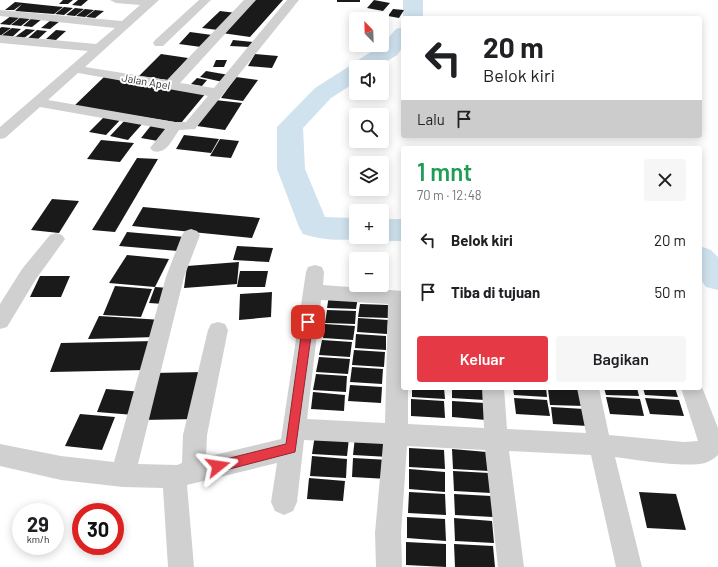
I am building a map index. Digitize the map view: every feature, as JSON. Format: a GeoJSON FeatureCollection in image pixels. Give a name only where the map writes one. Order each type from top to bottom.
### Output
{"type":"FeatureCollection","features":[{"type":"Feature","properties":{"kind":"street"},"geometry":{"type":"LineString","coordinates":[[116,0],[152,2]]}},
{"type":"Feature","properties":{"kind":"street"},"geometry":{"type":"LineString","coordinates":[[159,42],[205,0]]}},
{"type":"Feature","properties":{"kind":"street"},"geometry":{"type":"LineString","coordinates":[[170,85],[250,0]]}},
{"type":"Feature","properties":{"kind":"street"},"geometry":{"type":"LineString","coordinates":[[37,102],[187,127],[193,124],[293,0]]}},
{"type":"Feature","properties":{"kind":"street"},"geometry":{"type":"LineString","coordinates":[[0,135],[97,48],[152,2]]}},
{"type":"Feature","properties":{"kind":"street"},"geometry":{"type":"LineString","coordinates":[[0,13],[125,25]]}},
{"type":"Feature","properties":{"kind":"street"},"geometry":{"type":"LineString","coordinates":[[0,39],[97,48]]}},
{"type":"Feature","properties":{"kind":"street","name":"Jalan Apel"},"geometry":{"type":"LineString","coordinates":[[75,69],[217,93]]}},
{"type":"Feature","properties":{"kind":"street"},"geometry":{"type":"LineString","coordinates":[[158,148],[175,126]]}},
{"type":"Feature","properties":{"kind":"street"},"geometry":{"type":"LineString","coordinates":[[123,475],[175,278],[191,235]]}},
{"type":"Feature","properties":{"kind":"street"},"geometry":{"type":"LineString","coordinates":[[0,321],[29,274],[56,239]]}},
{"type":"Feature","properties":{"kind":"street"},"geometry":{"type":"LineString","coordinates":[[284,502],[314,282],[401,298],[396,435],[388,533],[389,567]]}},
{"type":"Feature","properties":{"kind":"street"},"geometry":{"type":"LineString","coordinates":[[181,567],[184,475],[195,435],[218,330]]}},
{"type":"Feature","properties":{"kind":"street"},"geometry":{"type":"LineString","coordinates":[[492,390],[496,440],[511,567]]}},
{"type":"Feature","properties":{"kind":"street"},"geometry":{"type":"LineString","coordinates":[[588,390],[629,567]]}},
{"type":"Feature","properties":{"kind":"street"},"geometry":{"type":"LineString","coordinates":[[0,455],[60,468],[123,475],[184,475],[292,439],[396,435],[600,445],[684,453],[704,452],[710,446],[710,438],[693,390]]}},
{"type":"Feature","properties":{"kind":"building"},"geometry":{"type":"Polygon","coordinates":[[[63,0],[73,0],[68,4],[59,4],[63,0]]]}},
{"type":"Feature","properties":{"kind":"building"},"geometry":{"type":"Polygon","coordinates":[[[78,0],[88,0],[81,6],[72,5],[78,0]]]}},
{"type":"Feature","properties":{"kind":"building"},"geometry":{"type":"Polygon","coordinates":[[[254,0],[283,0],[250,37],[222,33],[254,0]]]}},
{"type":"Feature","properties":{"kind":"building"},"geometry":{"type":"Polygon","coordinates":[[[337,0],[360,0],[360,2],[337,2],[337,0]]]}},
{"type":"Feature","properties":{"kind":"building"},"geometry":{"type":"Polygon","coordinates":[[[374,0],[390,3],[383,11],[367,8],[374,0]]]}},
{"type":"Feature","properties":{"kind":"building"},"geometry":{"type":"Polygon","coordinates":[[[15,2],[63,7],[54,14],[15,11],[22,4],[14,10],[5,10],[15,2]]]}},
{"type":"Feature","properties":{"kind":"building"},"geometry":{"type":"Polygon","coordinates":[[[64,7],[73,8],[64,15],[55,14],[64,7]]]}},
{"type":"Feature","properties":{"kind":"building"},"geometry":{"type":"Polygon","coordinates":[[[75,8],[84,9],[75,16],[66,15],[75,8]]]}},
{"type":"Feature","properties":{"kind":"building"},"geometry":{"type":"Polygon","coordinates":[[[85,9],[94,10],[85,17],[76,16],[85,9]]]}},
{"type":"Feature","properties":{"kind":"building"},"geometry":{"type":"Polygon","coordinates":[[[393,9],[404,10],[399,18],[389,16],[393,9]]]}},
{"type":"Feature","properties":{"kind":"building"},"geometry":{"type":"Polygon","coordinates":[[[95,10],[104,11],[95,18],[86,17],[95,10]]]}},
{"type":"Feature","properties":{"kind":"building"},"geometry":{"type":"Polygon","coordinates":[[[220,11],[236,13],[218,30],[202,28],[220,11]]]}},
{"type":"Feature","properties":{"kind":"building"},"geometry":{"type":"Polygon","coordinates":[[[11,16],[20,17],[10,25],[0,24],[11,16]]]}},
{"type":"Feature","properties":{"kind":"building"},"geometry":{"type":"Polygon","coordinates":[[[21,17],[31,18],[21,26],[11,25],[21,17]]]}},
{"type":"Feature","properties":{"kind":"building"},"geometry":{"type":"Polygon","coordinates":[[[32,18],[42,19],[32,27],[23,26],[32,18]]]}},
{"type":"Feature","properties":{"kind":"building"},"geometry":{"type":"Polygon","coordinates":[[[51,20],[60,21],[50,29],[41,28],[51,20]]]}},
{"type":"Feature","properties":{"kind":"building"},"geometry":{"type":"Polygon","coordinates":[[[0,28],[11,28],[0,36],[0,28]]]}},
{"type":"Feature","properties":{"kind":"building"},"geometry":{"type":"Polygon","coordinates":[[[12,28],[21,29],[11,38],[1,36],[12,28]]]}},
{"type":"Feature","properties":{"kind":"building"},"geometry":{"type":"Polygon","coordinates":[[[26,29],[35,30],[24,38],[15,37],[26,29]]]}},
{"type":"Feature","properties":{"kind":"building"},"geometry":{"type":"Polygon","coordinates":[[[37,30],[47,31],[37,40],[27,39],[37,30]]]}},
{"type":"Feature","properties":{"kind":"building"},"geometry":{"type":"Polygon","coordinates":[[[56,30],[66,31],[56,40],[46,39],[56,30]]]}},
{"type":"Feature","properties":{"kind":"building"},"geometry":{"type":"Polygon","coordinates":[[[190,32],[212,35],[201,47],[179,44],[190,32]]]}},
{"type":"Feature","properties":{"kind":"building"},"geometry":{"type":"Polygon","coordinates":[[[233,40],[253,42],[250,47],[230,46],[233,40]]]}},
{"type":"Feature","properties":{"kind":"building"},"geometry":{"type":"Polygon","coordinates":[[[161,54],[188,58],[168,80],[139,76],[161,54]]]}},
{"type":"Feature","properties":{"kind":"building"},"geometry":{"type":"Polygon","coordinates":[[[255,54],[278,56],[272,68],[248,66],[255,54]]]}},
{"type":"Feature","properties":{"kind":"building"},"geometry":{"type":"Polygon","coordinates":[[[216,60],[227,60],[224,67],[213,67],[216,60]]]}},
{"type":"Feature","properties":{"kind":"building"},"geometry":{"type":"Polygon","coordinates":[[[206,71],[229,75],[223,82],[200,77],[206,71]]]}},
{"type":"Feature","properties":{"kind":"building"},"geometry":{"type":"Polygon","coordinates":[[[104,77],[206,93],[181,123],[74,106],[104,77]]]}},
{"type":"Feature","properties":{"kind":"building"},"geometry":{"type":"Polygon","coordinates":[[[236,77],[258,80],[243,101],[221,98],[236,77]]]}},
{"type":"Feature","properties":{"kind":"building"},"geometry":{"type":"Polygon","coordinates":[[[197,78],[207,80],[202,86],[191,84],[197,78]]]}},
{"type":"Feature","properties":{"kind":"building"},"geometry":{"type":"Polygon","coordinates":[[[215,100],[242,103],[225,130],[197,126],[215,100]]]}},
{"type":"Feature","properties":{"kind":"building"},"geometry":{"type":"Polygon","coordinates":[[[105,116],[122,118],[106,135],[89,132],[105,116]]]}},
{"type":"Feature","properties":{"kind":"building"},"geometry":{"type":"Polygon","coordinates":[[[126,119],[144,122],[128,140],[110,136],[126,119]]]}},
{"type":"Feature","properties":{"kind":"building"},"geometry":{"type":"Polygon","coordinates":[[[153,123],[170,126],[158,141],[141,138],[153,123]]]}},
{"type":"Feature","properties":{"kind":"building"},"geometry":{"type":"Polygon","coordinates":[[[184,135],[219,139],[211,153],[176,149],[184,135]]]}},
{"type":"Feature","properties":{"kind":"building"},"geometry":{"type":"Polygon","coordinates":[[[220,139],[239,141],[231,158],[210,156],[220,139]]]}},
{"type":"Feature","properties":{"kind":"building"},"geometry":{"type":"Polygon","coordinates":[[[101,140],[134,143],[120,162],[87,159],[101,140]]]}},
{"type":"Feature","properties":{"kind":"building"},"geometry":{"type":"Polygon","coordinates":[[[137,158],[158,159],[115,232],[92,230],[137,158]]]}},
{"type":"Feature","properties":{"kind":"building"},"geometry":{"type":"Polygon","coordinates":[[[52,199],[79,201],[59,233],[31,230],[52,199]]]}},
{"type":"Feature","properties":{"kind":"building"},"geometry":{"type":"Polygon","coordinates":[[[143,207],[260,218],[252,238],[132,226],[143,207]]]}},
{"type":"Feature","properties":{"kind":"building"},"geometry":{"type":"Polygon","coordinates":[[[127,232],[185,237],[178,251],[119,246],[127,232]]]}},
{"type":"Feature","properties":{"kind":"building"},"geometry":{"type":"Polygon","coordinates":[[[237,246],[273,248],[269,262],[233,260],[237,246]]]}},
{"type":"Feature","properties":{"kind":"building"},"geometry":{"type":"Polygon","coordinates":[[[127,255],[169,259],[155,287],[109,283],[127,255]]]}},
{"type":"Feature","properties":{"kind":"building"},"geometry":{"type":"Polygon","coordinates":[[[239,262],[237,284],[184,288],[187,266],[239,262]]]}},
{"type":"Feature","properties":{"kind":"building"},"geometry":{"type":"Polygon","coordinates":[[[240,271],[268,271],[265,287],[237,287],[240,271]]]}},
{"type":"Feature","properties":{"kind":"building"},"geometry":{"type":"Polygon","coordinates":[[[40,276],[70,276],[61,297],[30,297],[40,276]]]}},
{"type":"Feature","properties":{"kind":"building"},"geometry":{"type":"Polygon","coordinates":[[[115,286],[152,289],[141,317],[103,315],[115,286]]]}},
{"type":"Feature","properties":{"kind":"building"},"geometry":{"type":"Polygon","coordinates":[[[155,287],[169,288],[164,304],[149,303],[155,287]]]}},
{"type":"Feature","properties":{"kind":"building"},"geometry":{"type":"Polygon","coordinates":[[[272,292],[271,317],[239,320],[240,294],[272,292]]]}},
{"type":"Feature","properties":{"kind":"building"},"geometry":{"type":"Polygon","coordinates":[[[329,295],[358,297],[356,309],[327,308],[329,295]]]}},
{"type":"Feature","properties":{"kind":"building"},"geometry":{"type":"Polygon","coordinates":[[[360,304],[388,305],[388,318],[358,317],[360,304]]]}},
{"type":"Feature","properties":{"kind":"building"},"geometry":{"type":"Polygon","coordinates":[[[327,310],[356,311],[355,324],[325,323],[327,310]]]}},
{"type":"Feature","properties":{"kind":"building"},"geometry":{"type":"Polygon","coordinates":[[[99,316],[162,320],[156,337],[88,339],[99,316]]]}},
{"type":"Feature","properties":{"kind":"building"},"geometry":{"type":"Polygon","coordinates":[[[358,318],[388,320],[387,334],[357,332],[358,318]]]}},
{"type":"Feature","properties":{"kind":"building"},"geometry":{"type":"Polygon","coordinates":[[[325,324],[355,326],[353,340],[323,338],[325,324]]]}},
{"type":"Feature","properties":{"kind":"building"},"geometry":{"type":"Polygon","coordinates":[[[356,334],[386,336],[386,350],[355,348],[356,334]]]}},
{"type":"Feature","properties":{"kind":"building"},"geometry":{"type":"Polygon","coordinates":[[[322,340],[352,342],[350,357],[319,355],[322,340]]]}},
{"type":"Feature","properties":{"kind":"building"},"geometry":{"type":"Polygon","coordinates":[[[155,341],[147,370],[50,372],[61,343],[155,341]]]}},
{"type":"Feature","properties":{"kind":"building"},"geometry":{"type":"Polygon","coordinates":[[[354,350],[385,352],[384,367],[352,365],[354,350]]]}},
{"type":"Feature","properties":{"kind":"building"},"geometry":{"type":"Polygon","coordinates":[[[319,357],[350,359],[348,374],[316,372],[319,357]]]}},
{"type":"Feature","properties":{"kind":"building"},"geometry":{"type":"Polygon","coordinates":[[[352,367],[383,369],[382,384],[350,382],[352,367]]]}},
{"type":"Feature","properties":{"kind":"building"},"geometry":{"type":"Polygon","coordinates":[[[205,372],[197,419],[141,420],[152,373],[205,372]]]}},
{"type":"Feature","properties":{"kind":"building"},"geometry":{"type":"Polygon","coordinates":[[[316,374],[347,376],[346,392],[313,390],[316,374]]]}},
{"type":"Feature","properties":{"kind":"building"},"geometry":{"type":"Polygon","coordinates":[[[350,385],[382,387],[381,403],[348,401],[350,385]]]}},
{"type":"Feature","properties":{"kind":"building"},"geometry":{"type":"Polygon","coordinates":[[[106,389],[143,392],[134,415],[97,412],[106,389]]]}},
{"type":"Feature","properties":{"kind":"building"},"geometry":{"type":"Polygon","coordinates":[[[412,390],[444,390],[445,399],[412,397],[412,390]]]}},
{"type":"Feature","properties":{"kind":"building"},"geometry":{"type":"Polygon","coordinates":[[[452,390],[484,390],[485,400],[452,398],[452,390]]]}},
{"type":"Feature","properties":{"kind":"building"},"geometry":{"type":"Polygon","coordinates":[[[513,390],[546,390],[547,397],[514,395],[513,390]]]}},
{"type":"Feature","properties":{"kind":"building"},"geometry":{"type":"Polygon","coordinates":[[[548,390],[581,390],[584,406],[550,405],[548,390]]]}},
{"type":"Feature","properties":{"kind":"building"},"geometry":{"type":"Polygon","coordinates":[[[605,390],[638,390],[639,396],[606,395],[605,390]]]}},
{"type":"Feature","properties":{"kind":"building"},"geometry":{"type":"Polygon","coordinates":[[[644,390],[676,390],[678,397],[645,395],[644,390]]]}},
{"type":"Feature","properties":{"kind":"building"},"geometry":{"type":"Polygon","coordinates":[[[313,392],[345,395],[344,411],[311,409],[313,392]]]}},
{"type":"Feature","properties":{"kind":"building"},"geometry":{"type":"Polygon","coordinates":[[[606,397],[640,399],[644,416],[610,414],[606,397]]]}},
{"type":"Feature","properties":{"kind":"building"},"geometry":{"type":"Polygon","coordinates":[[[514,398],[547,400],[550,416],[516,414],[514,398]]]}},
{"type":"Feature","properties":{"kind":"building"},"geometry":{"type":"Polygon","coordinates":[[[645,398],[679,400],[684,416],[650,414],[645,398]]]}},
{"type":"Feature","properties":{"kind":"building"},"geometry":{"type":"Polygon","coordinates":[[[411,399],[444,401],[445,418],[411,416],[411,399]]]}},
{"type":"Feature","properties":{"kind":"building"},"geometry":{"type":"Polygon","coordinates":[[[452,401],[485,403],[486,420],[452,417],[452,401]]]}},
{"type":"Feature","properties":{"kind":"building"},"geometry":{"type":"Polygon","coordinates":[[[551,407],[584,409],[588,426],[553,424],[551,407]]]}},
{"type":"Feature","properties":{"kind":"building"},"geometry":{"type":"Polygon","coordinates":[[[80,414],[115,417],[102,450],[65,446],[80,414]]]}},
{"type":"Feature","properties":{"kind":"building"},"geometry":{"type":"Polygon","coordinates":[[[315,435],[349,438],[347,456],[312,454],[315,435]]]}},
{"type":"Feature","properties":{"kind":"building"},"geometry":{"type":"Polygon","coordinates":[[[355,437],[389,439],[389,457],[353,455],[355,437]]]}},
{"type":"Feature","properties":{"kind":"building"},"geometry":{"type":"Polygon","coordinates":[[[409,448],[444,450],[445,469],[409,467],[409,448]]]}},
{"type":"Feature","properties":{"kind":"building"},"geometry":{"type":"Polygon","coordinates":[[[452,449],[487,452],[489,471],[453,469],[452,449]]]}},
{"type":"Feature","properties":{"kind":"building"},"geometry":{"type":"Polygon","coordinates":[[[312,456],[347,459],[346,478],[310,476],[312,456]]]}},
{"type":"Feature","properties":{"kind":"building"},"geometry":{"type":"Polygon","coordinates":[[[353,458],[389,460],[388,479],[352,477],[353,458]]]}},
{"type":"Feature","properties":{"kind":"building"},"geometry":{"type":"Polygon","coordinates":[[[409,469],[445,472],[445,492],[409,489],[409,469]]]}},
{"type":"Feature","properties":{"kind":"building"},"geometry":{"type":"Polygon","coordinates":[[[453,471],[489,473],[491,493],[454,491],[453,471]]]}},
{"type":"Feature","properties":{"kind":"building"},"geometry":{"type":"Polygon","coordinates":[[[309,478],[345,481],[343,501],[307,499],[309,478]]]}},
{"type":"Feature","properties":{"kind":"building"},"geometry":{"type":"Polygon","coordinates":[[[409,492],[445,494],[446,515],[408,513],[409,492]]]}},
{"type":"Feature","properties":{"kind":"building"},"geometry":{"type":"Polygon","coordinates":[[[639,492],[676,494],[686,530],[647,528],[639,492]]]}},
{"type":"Feature","properties":{"kind":"building"},"geometry":{"type":"Polygon","coordinates":[[[454,494],[491,496],[493,517],[455,515],[454,494]]]}},
{"type":"Feature","properties":{"kind":"building"},"geometry":{"type":"Polygon","coordinates":[[[407,517],[445,519],[446,541],[407,538],[407,517]]]}},
{"type":"Feature","properties":{"kind":"building"},"geometry":{"type":"Polygon","coordinates":[[[454,518],[492,521],[494,543],[455,541],[454,518]]]}},
{"type":"Feature","properties":{"kind":"building"},"geometry":{"type":"Polygon","coordinates":[[[406,542],[446,544],[446,567],[406,565],[406,542]]]}},
{"type":"Feature","properties":{"kind":"building"},"geometry":{"type":"Polygon","coordinates":[[[454,544],[493,546],[495,567],[455,567],[454,544]]]}},
{"type":"Feature","properties":{"kind":"waterway"},"geometry":{"type":"LineString","coordinates":[[413,0],[413,16]]}},
{"type":"Feature","properties":{"kind":"waterway"},"geometry":{"type":"LineString","coordinates":[[374,60],[389,50],[401,35]]}},
{"type":"Feature","properties":{"kind":"waterway"},"geometry":{"type":"LineString","coordinates":[[349,76],[323,93],[290,127],[291,169],[314,227],[349,229]]}},
{"type":"Feature","properties":{"kind":"waterway"},"geometry":{"type":"LineString","coordinates":[[389,230],[401,230]]}},
{"type":"Feature","properties":{"kind":"waterway"},"geometry":{"type":"LineString","coordinates":[[702,260],[718,278]]}},
{"type":"Feature","properties":{"kind":"route"},"geometry":{"type":"LineString","coordinates":[[218,466],[291,448],[308,322]]}}]}
